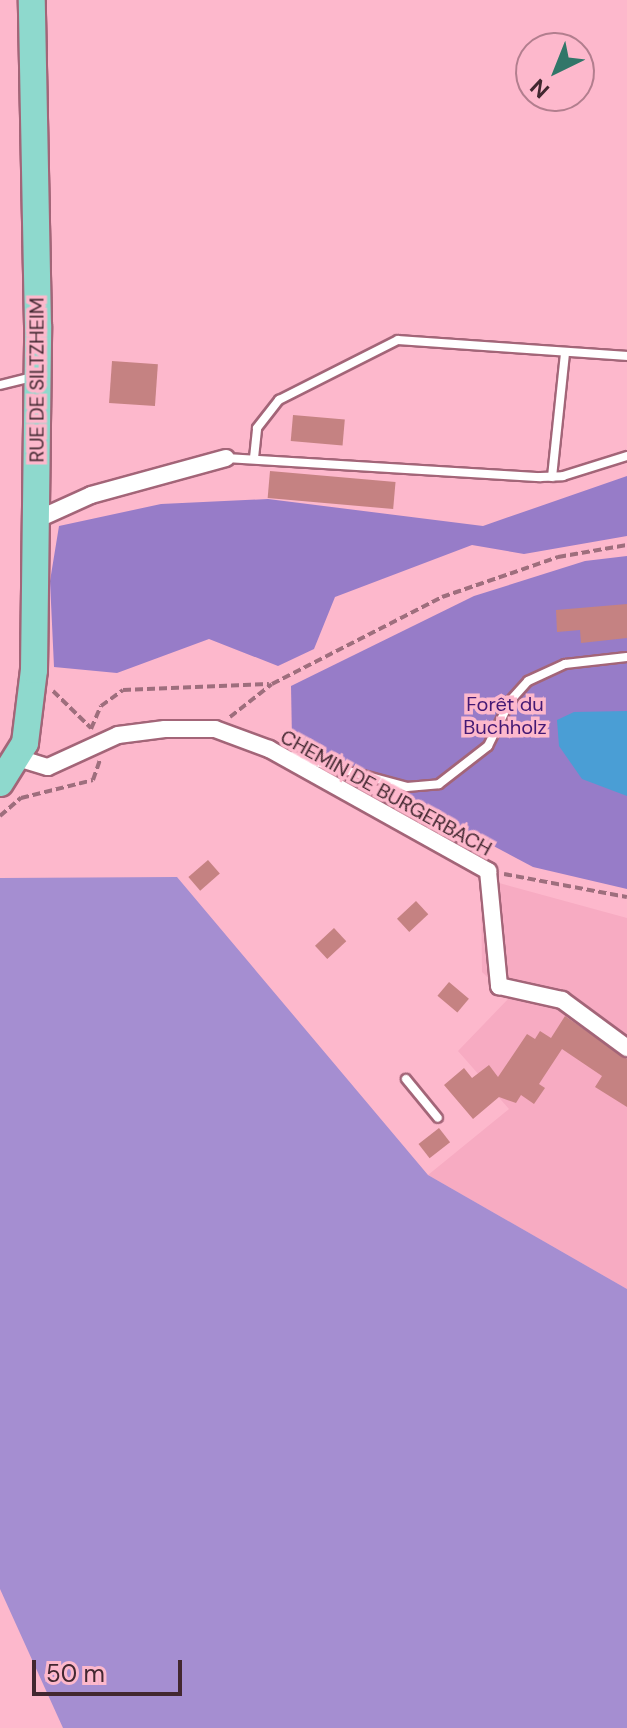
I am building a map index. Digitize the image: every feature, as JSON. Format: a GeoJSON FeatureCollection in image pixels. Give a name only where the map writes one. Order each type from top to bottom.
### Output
{"type":"FeatureCollection","features":[{"type":"Feature","properties":{"kind":"main road","name":"RUE DE SILTZHEIM"},"geometry":{"type":"LineString","coordinates":[[0,783],[18,758],[31,721],[34,670],[38,376],[32,0]]}},
{"type":"Feature","properties":{"kind":"street"},"geometry":{"type":"LineString","coordinates":[[36,520],[91,495],[226,458]]}},
{"type":"Feature","properties":{"kind":"street","name":"CHEMIN DE BURGERBACH"},"geometry":{"type":"LineString","coordinates":[[18,758],[48,767],[92,735],[144,730],[215,729],[269,749],[488,871],[499,986],[562,1000],[627,1048]]}},
{"type":"Feature","properties":{"kind":"lane"},"geometry":{"type":"LineString","coordinates":[[254,458],[257,428],[279,400],[398,340],[627,356]]}},
{"type":"Feature","properties":{"kind":"lane"},"geometry":{"type":"LineString","coordinates":[[552,477],[565,353]]}},
{"type":"Feature","properties":{"kind":"lane"},"geometry":{"type":"LineString","coordinates":[[0,385],[38,376]]}},
{"type":"Feature","properties":{"kind":"lane"},"geometry":{"type":"LineString","coordinates":[[226,458],[552,477],[627,456]]}},
{"type":"Feature","properties":{"kind":"lane"},"geometry":{"type":"LineString","coordinates":[[269,749],[407,787],[439,784],[488,746],[510,701],[528,681],[565,664],[627,657]]}},
{"type":"Feature","properties":{"kind":"lane"},"geometry":{"type":"LineString","coordinates":[[406,1079],[438,1118]]}},
{"type":"Feature","properties":{"kind":"path"},"geometry":{"type":"LineString","coordinates":[[215,729],[272,684],[469,586],[558,557],[627,545]]}},
{"type":"Feature","properties":{"kind":"path"},"geometry":{"type":"LineString","coordinates":[[0,816],[21,798],[93,780],[101,765],[92,735],[34,670]]}},
{"type":"Feature","properties":{"kind":"path"},"geometry":{"type":"LineString","coordinates":[[92,735],[101,706],[123,690],[272,684]]}},
{"type":"Feature","properties":{"kind":"path"},"geometry":{"type":"LineString","coordinates":[[488,871],[627,897]]}},
{"type":"Feature","properties":{"kind":"shaded area"},"geometry":{"type":"Polygon","coordinates":[[[177,877],[428,1175],[627,1289],[627,1728],[63,1728],[0,1589],[0,878],[177,877]]]}},
{"type":"Feature","properties":{"kind":"shaded area"},"geometry":{"type":"Polygon","coordinates":[[[481,878],[627,918],[627,1289],[428,1175],[509,1109],[458,1051],[509,998],[482,972],[481,878]]]}},
{"type":"Feature","properties":{"kind":"green space"},"geometry":{"type":"Polygon","coordinates":[[[627,476],[627,536],[524,554],[472,545],[335,597],[314,649],[278,666],[209,639],[117,673],[54,667],[50,581],[59,526],[161,504],[268,499],[483,526],[627,476]]]}},
{"type":"Feature","properties":{"kind":"green space","name":"Forêt du Buchholz"},"geometry":{"type":"Polygon","coordinates":[[[627,556],[627,889],[533,867],[292,739],[291,686],[474,596],[585,561],[627,556]]]}},
{"type":"Feature","properties":{"kind":"water"},"geometry":{"type":"Polygon","coordinates":[[[627,711],[627,796],[582,779],[559,746],[557,720],[574,712],[627,711]]]}},
{"type":"Feature","properties":{"kind":"building"},"geometry":{"type":"Polygon","coordinates":[[[112,361],[158,364],[155,406],[109,403],[112,361]]]}},
{"type":"Feature","properties":{"kind":"building"},"geometry":{"type":"Polygon","coordinates":[[[293,415],[345,420],[343,445],[291,441],[293,415]]]}},
{"type":"Feature","properties":{"kind":"building"},"geometry":{"type":"Polygon","coordinates":[[[270,471],[396,482],[393,509],[268,498],[270,471]]]}},
{"type":"Feature","properties":{"kind":"building"},"geometry":{"type":"Polygon","coordinates":[[[627,604],[627,638],[581,643],[580,630],[557,632],[556,610],[627,604]]]}},
{"type":"Feature","properties":{"kind":"building"},"geometry":{"type":"Polygon","coordinates":[[[208,860],[220,874],[200,891],[188,877],[208,860]]]}},
{"type":"Feature","properties":{"kind":"building"},"geometry":{"type":"Polygon","coordinates":[[[416,901],[428,914],[409,932],[397,919],[416,901]]]}},
{"type":"Feature","properties":{"kind":"building"},"geometry":{"type":"Polygon","coordinates":[[[334,928],[346,941],[327,959],[315,946],[334,928]]]}},
{"type":"Feature","properties":{"kind":"building"},"geometry":{"type":"Polygon","coordinates":[[[449,982],[469,999],[457,1013],[437,996],[449,982]]]}},
{"type":"Feature","properties":{"kind":"building"},"geometry":{"type":"Polygon","coordinates":[[[565,1016],[627,1059],[627,1107],[595,1087],[602,1076],[562,1049],[539,1084],[545,1088],[534,1104],[521,1095],[516,1103],[499,1097],[473,1119],[444,1085],[464,1068],[472,1078],[489,1065],[498,1077],[527,1034],[535,1039],[540,1031],[551,1038],[565,1016]]]}},
{"type":"Feature","properties":{"kind":"building"},"geometry":{"type":"Polygon","coordinates":[[[439,1128],[450,1142],[430,1158],[419,1144],[439,1128]]]}}]}
